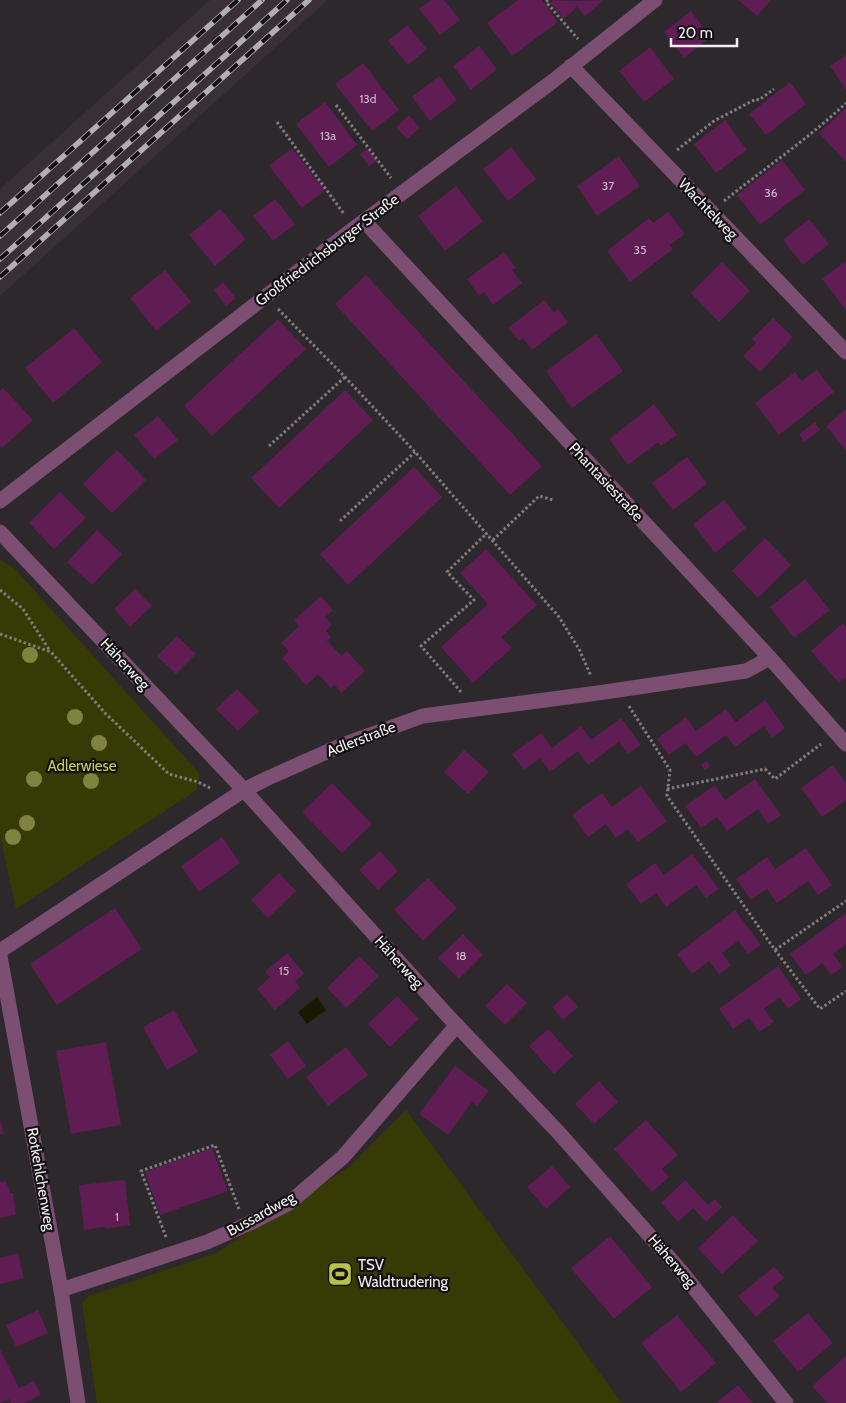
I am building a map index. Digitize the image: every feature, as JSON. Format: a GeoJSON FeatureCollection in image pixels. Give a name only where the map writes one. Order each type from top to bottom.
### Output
{"type":"FeatureCollection","features":[{"type":"Feature","properties":{"kind":"street","name":"Großfriedrichsburger Straße"},"geometry":{"type":"LineString","coordinates":[[0,501],[265,297],[356,221],[571,66],[656,0]]}},
{"type":"Feature","properties":{"kind":"street","name":"Wachtelweg"},"geometry":{"type":"LineString","coordinates":[[571,66],[846,352]]}},
{"type":"Feature","properties":{"kind":"street","name":"Phantasiestraße"},"geometry":{"type":"LineString","coordinates":[[356,221],[770,658],[841,738]]}},
{"type":"Feature","properties":{"kind":"street","name":"Häherweg"},"geometry":{"type":"LineString","coordinates":[[0,532],[244,790],[457,1025],[559,1133],[680,1270],[786,1403]]}},
{"type":"Feature","properties":{"kind":"street","name":"Adlerstraße"},"geometry":{"type":"LineString","coordinates":[[0,951],[244,790],[342,745],[423,716],[746,671],[770,658]]}},
{"type":"Feature","properties":{"kind":"street","name":"Rotkehlchenweg"},"geometry":{"type":"LineString","coordinates":[[0,956],[61,1290],[78,1403]]}},
{"type":"Feature","properties":{"kind":"street","name":"Bussardweg"},"geometry":{"type":"LineString","coordinates":[[61,1290],[207,1242],[250,1223],[289,1202],[343,1157],[457,1025]]}},
{"type":"Feature","properties":{"kind":"path"},"geometry":{"type":"LineString","coordinates":[[548,0],[546,2],[582,43]]}},
{"type":"Feature","properties":{"kind":"path"},"geometry":{"type":"LineString","coordinates":[[671,155],[714,121],[756,99],[759,100],[774,89]]}},
{"type":"Feature","properties":{"kind":"path"},"geometry":{"type":"LineString","coordinates":[[719,204],[789,149],[816,131],[846,104]]}},
{"type":"Feature","properties":{"kind":"path"},"geometry":{"type":"LineString","coordinates":[[336,105],[396,184]]}},
{"type":"Feature","properties":{"kind":"path"},"geometry":{"type":"LineString","coordinates":[[277,122],[356,221]]}},
{"type":"Feature","properties":{"kind":"path"},"geometry":{"type":"LineString","coordinates":[[265,297],[345,377],[415,452],[559,617],[579,648],[598,693]]}},
{"type":"Feature","properties":{"kind":"path"},"geometry":{"type":"LineString","coordinates":[[270,446],[345,377]]}},
{"type":"Feature","properties":{"kind":"path"},"geometry":{"type":"LineString","coordinates":[[340,521],[415,452]]}},
{"type":"Feature","properties":{"kind":"path"},"geometry":{"type":"LineString","coordinates":[[493,540],[539,496],[553,500]]}},
{"type":"Feature","properties":{"kind":"path"},"geometry":{"type":"LineString","coordinates":[[475,708],[420,646],[474,600],[447,572],[487,533]]}},
{"type":"Feature","properties":{"kind":"path"},"geometry":{"type":"LineString","coordinates":[[0,590],[23,609],[51,652],[105,713],[168,774],[198,782],[213,789]]}},
{"type":"Feature","properties":{"kind":"path"},"geometry":{"type":"LineString","coordinates":[[0,634],[51,652]]}},
{"type":"Feature","properties":{"kind":"path"},"geometry":{"type":"LineString","coordinates":[[619,690],[670,770],[667,796],[775,950],[820,1009],[846,990]]}},
{"type":"Feature","properties":{"kind":"path"},"geometry":{"type":"LineString","coordinates":[[667,789],[765,769],[774,779],[841,738]]}},
{"type":"Feature","properties":{"kind":"path"},"geometry":{"type":"LineString","coordinates":[[775,950],[846,901]]}},
{"type":"Feature","properties":{"kind":"path"},"geometry":{"type":"LineString","coordinates":[[168,1243],[141,1171],[215,1145],[241,1215]]}},
{"type":"Feature","properties":{"kind":"shaded area"},"geometry":{"type":"Polygon","coordinates":[[[210,0],[328,0],[0,296],[0,189],[210,0]]]}},
{"type":"Feature","properties":{"kind":"shaded area"},"geometry":{"type":"Polygon","coordinates":[[[317,997],[326,1010],[307,1024],[298,1012],[317,997]]]}},
{"type":"Feature","properties":{"kind":"green space","name":"Adlerwiese"},"geometry":{"type":"Polygon","coordinates":[[[0,559],[15,569],[200,774],[197,790],[16,909],[0,836],[0,559]]]}},
{"type":"Feature","properties":{"kind":"green space","name":"TSV Waldtrudering"},"geometry":{"type":"Polygon","coordinates":[[[406,1110],[622,1403],[97,1403],[82,1303],[89,1296],[216,1253],[349,1167],[406,1110]]]}},
{"type":"Feature","properties":{"kind":"building"},"geometry":{"type":"Polygon","coordinates":[[[431,0],[444,0],[460,20],[440,35],[419,9],[431,0]]]}},
{"type":"Feature","properties":{"kind":"building"},"geometry":{"type":"Polygon","coordinates":[[[518,0],[542,0],[558,22],[512,56],[487,23],[518,0]]]}},
{"type":"Feature","properties":{"kind":"building"},"geometry":{"type":"Polygon","coordinates":[[[553,0],[604,0],[585,16],[573,2],[577,7],[564,19],[550,3],[553,0]]]}},
{"type":"Feature","properties":{"kind":"building"},"geometry":{"type":"Polygon","coordinates":[[[738,0],[771,0],[757,16],[738,0]]]}},
{"type":"Feature","properties":{"kind":"building"},"geometry":{"type":"Polygon","coordinates":[[[691,11],[710,37],[684,58],[664,32],[691,11]]]}},
{"type":"Feature","properties":{"kind":"building"},"geometry":{"type":"Polygon","coordinates":[[[407,25],[427,49],[408,65],[388,41],[407,25]]]}},
{"type":"Feature","properties":{"kind":"building"},"geometry":{"type":"Polygon","coordinates":[[[479,46],[497,69],[471,90],[453,66],[479,46]]]}},
{"type":"Feature","properties":{"kind":"building"},"geometry":{"type":"Polygon","coordinates":[[[650,47],[674,79],[644,102],[619,71],[650,47]]]}},
{"type":"Feature","properties":{"kind":"building"},"geometry":{"type":"Polygon","coordinates":[[[846,55],[846,90],[830,66],[846,55]]]}},
{"type":"Feature","properties":{"kind":"building"},"geometry":{"type":"Polygon","coordinates":[[[363,63],[399,110],[372,131],[335,84],[363,63]]]}},
{"type":"Feature","properties":{"kind":"building"},"geometry":{"type":"Polygon","coordinates":[[[439,76],[457,100],[430,121],[412,97],[439,76]]]}},
{"type":"Feature","properties":{"kind":"building"},"geometry":{"type":"Polygon","coordinates":[[[790,82],[806,104],[766,135],[749,114],[790,82]]]}},
{"type":"Feature","properties":{"kind":"building"},"geometry":{"type":"Polygon","coordinates":[[[325,102],[357,145],[329,167],[296,124],[325,102]]]}},
{"type":"Feature","properties":{"kind":"building"},"geometry":{"type":"Polygon","coordinates":[[[846,108],[846,162],[819,133],[846,108]]]}},
{"type":"Feature","properties":{"kind":"building"},"geometry":{"type":"Polygon","coordinates":[[[409,115],[420,128],[407,139],[396,127],[409,115]]]}},
{"type":"Feature","properties":{"kind":"building"},"geometry":{"type":"Polygon","coordinates":[[[725,120],[747,150],[716,173],[694,144],[725,120]]]}},
{"type":"Feature","properties":{"kind":"building"},"geometry":{"type":"Polygon","coordinates":[[[511,147],[536,179],[508,201],[483,169],[511,147]]]}},
{"type":"Feature","properties":{"kind":"building"},"geometry":{"type":"Polygon","coordinates":[[[292,148],[325,190],[302,208],[269,166],[292,148]]]}},
{"type":"Feature","properties":{"kind":"building"},"geometry":{"type":"Polygon","coordinates":[[[367,148],[377,161],[369,166],[360,154],[367,148]]]}},
{"type":"Feature","properties":{"kind":"building"},"geometry":{"type":"Polygon","coordinates":[[[619,156],[640,186],[597,216],[577,186],[619,156]]]}},
{"type":"Feature","properties":{"kind":"building"},"geometry":{"type":"Polygon","coordinates":[[[782,160],[805,190],[760,225],[737,195],[782,160]]]}},
{"type":"Feature","properties":{"kind":"building"},"geometry":{"type":"Polygon","coordinates":[[[456,186],[483,221],[445,251],[418,216],[456,186]]]}},
{"type":"Feature","properties":{"kind":"building"},"geometry":{"type":"Polygon","coordinates":[[[275,199],[295,224],[273,241],[253,216],[275,199]]]}},
{"type":"Feature","properties":{"kind":"building"},"geometry":{"type":"Polygon","coordinates":[[[220,209],[246,239],[215,266],[189,235],[220,209]]]}},
{"type":"Feature","properties":{"kind":"building"},"geometry":{"type":"Polygon","coordinates":[[[668,212],[685,234],[670,245],[673,249],[630,282],[607,251],[649,218],[653,223],[668,212]]]}},
{"type":"Feature","properties":{"kind":"building"},"geometry":{"type":"Polygon","coordinates":[[[809,219],[829,244],[803,265],[783,240],[809,219]]]}},
{"type":"Feature","properties":{"kind":"building"},"geometry":{"type":"Polygon","coordinates":[[[504,252],[516,268],[512,270],[522,283],[493,305],[484,292],[479,296],[467,279],[504,252]]]}},
{"type":"Feature","properties":{"kind":"building"},"geometry":{"type":"Polygon","coordinates":[[[846,261],[846,310],[822,279],[846,261]]]}},
{"type":"Feature","properties":{"kind":"building"},"geometry":{"type":"Polygon","coordinates":[[[722,262],[750,291],[719,322],[691,293],[722,262]]]}},
{"type":"Feature","properties":{"kind":"building"},"geometry":{"type":"Polygon","coordinates":[[[165,270],[191,302],[156,331],[130,298],[165,270]]]}},
{"type":"Feature","properties":{"kind":"building"},"geometry":{"type":"Polygon","coordinates":[[[366,275],[542,466],[510,495],[335,304],[366,275]]]}},
{"type":"Feature","properties":{"kind":"building"},"geometry":{"type":"Polygon","coordinates":[[[223,282],[236,298],[226,306],[214,290],[223,282]]]}},
{"type":"Feature","properties":{"kind":"building"},"geometry":{"type":"Polygon","coordinates":[[[544,300],[554,312],[558,309],[568,322],[532,350],[523,338],[519,341],[508,328],[544,300]]]}},
{"type":"Feature","properties":{"kind":"building"},"geometry":{"type":"Polygon","coordinates":[[[773,318],[793,337],[760,372],[743,356],[756,343],[752,339],[773,318]]]}},
{"type":"Feature","properties":{"kind":"building"},"geometry":{"type":"Polygon","coordinates":[[[278,319],[306,349],[212,436],[184,406],[278,319]]]}},
{"type":"Feature","properties":{"kind":"building"},"geometry":{"type":"Polygon","coordinates":[[[74,328],[102,362],[53,403],[25,368],[74,328]]]}},
{"type":"Feature","properties":{"kind":"building"},"geometry":{"type":"Polygon","coordinates":[[[596,334],[623,371],[572,408],[546,371],[596,334]]]}},
{"type":"Feature","properties":{"kind":"building"},"geometry":{"type":"Polygon","coordinates":[[[817,370],[834,392],[779,435],[755,403],[795,372],[802,381],[817,370]]]}},
{"type":"Feature","properties":{"kind":"building"},"geometry":{"type":"Polygon","coordinates":[[[3,388],[33,420],[2,448],[0,445],[0,391],[3,388]]]}},
{"type":"Feature","properties":{"kind":"building"},"geometry":{"type":"Polygon","coordinates":[[[345,390],[373,420],[279,508],[251,478],[345,390]]]}},
{"type":"Feature","properties":{"kind":"building"},"geometry":{"type":"Polygon","coordinates":[[[654,404],[677,435],[661,446],[658,442],[628,465],[609,439],[654,404]]]}},
{"type":"Feature","properties":{"kind":"building"},"geometry":{"type":"Polygon","coordinates":[[[846,409],[846,451],[826,426],[846,409]]]}},
{"type":"Feature","properties":{"kind":"building"},"geometry":{"type":"Polygon","coordinates":[[[158,416],[178,440],[154,459],[134,435],[158,416]]]}},
{"type":"Feature","properties":{"kind":"building"},"geometry":{"type":"Polygon","coordinates":[[[815,422],[820,430],[804,442],[799,434],[815,422]]]}},
{"type":"Feature","properties":{"kind":"building"},"geometry":{"type":"Polygon","coordinates":[[[117,450],[146,480],[112,513],[83,484],[117,450]]]}},
{"type":"Feature","properties":{"kind":"building"},"geometry":{"type":"Polygon","coordinates":[[[687,457],[707,484],[673,510],[652,483],[687,457]]]}},
{"type":"Feature","properties":{"kind":"building"},"geometry":{"type":"Polygon","coordinates":[[[414,467],[442,497],[348,585],[320,554],[414,467]]]}},
{"type":"Feature","properties":{"kind":"building"},"geometry":{"type":"Polygon","coordinates":[[[60,492],[86,518],[54,549],[29,523],[60,492]]]}},
{"type":"Feature","properties":{"kind":"building"},"geometry":{"type":"Polygon","coordinates":[[[724,500],[746,528],[715,553],[693,524],[724,500]]]}},
{"type":"Feature","properties":{"kind":"building"},"geometry":{"type":"Polygon","coordinates":[[[97,530],[122,554],[92,585],[67,562],[97,530]]]}},
{"type":"Feature","properties":{"kind":"building"},"geometry":{"type":"Polygon","coordinates":[[[765,538],[791,565],[758,598],[732,571],[765,538]]]}},
{"type":"Feature","properties":{"kind":"building"},"geometry":{"type":"Polygon","coordinates":[[[486,549],[537,605],[501,637],[512,648],[473,683],[441,647],[488,604],[460,573],[486,549]]]}},
{"type":"Feature","properties":{"kind":"building"},"geometry":{"type":"Polygon","coordinates":[[[805,579],[830,610],[794,638],[770,607],[805,579]]]}},
{"type":"Feature","properties":{"kind":"building"},"geometry":{"type":"Polygon","coordinates":[[[135,589],[152,606],[130,627],[114,609],[135,589]]]}},
{"type":"Feature","properties":{"kind":"building"},"geometry":{"type":"Polygon","coordinates":[[[321,596],[333,610],[325,617],[332,625],[326,631],[331,637],[327,641],[342,656],[347,651],[365,671],[341,693],[335,685],[331,688],[318,674],[306,685],[282,658],[289,651],[281,643],[299,626],[294,620],[321,596]]]}},
{"type":"Feature","properties":{"kind":"building"},"geometry":{"type":"Polygon","coordinates":[[[843,623],[846,627],[846,677],[839,683],[811,651],[843,623]]]}},
{"type":"Feature","properties":{"kind":"building"},"geometry":{"type":"Polygon","coordinates":[[[177,636],[196,654],[176,674],[157,656],[177,636]]]}},
{"type":"Feature","properties":{"kind":"building"},"geometry":{"type":"Polygon","coordinates":[[[237,689],[259,711],[238,731],[216,709],[237,689]]]}},
{"type":"Feature","properties":{"kind":"building"},"geometry":{"type":"Polygon","coordinates":[[[765,700],[785,728],[772,738],[764,726],[735,747],[726,735],[696,757],[685,743],[669,755],[657,739],[686,717],[696,731],[726,709],[736,722],[765,700]]]}},
{"type":"Feature","properties":{"kind":"building"},"geometry":{"type":"Polygon","coordinates":[[[621,718],[641,745],[628,754],[619,742],[588,765],[578,751],[550,772],[540,758],[524,770],[512,754],[541,733],[552,748],[581,726],[591,740],[621,718]]]}},
{"type":"Feature","properties":{"kind":"building"},"geometry":{"type":"Polygon","coordinates":[[[464,750],[489,772],[468,794],[444,772],[464,750]]]}},
{"type":"Feature","properties":{"kind":"building"},"geometry":{"type":"Polygon","coordinates":[[[708,761],[710,767],[704,770],[701,764],[708,761]]]}},
{"type":"Feature","properties":{"kind":"building"},"geometry":{"type":"Polygon","coordinates":[[[833,765],[846,783],[846,800],[822,817],[801,788],[833,765]]]}},
{"type":"Feature","properties":{"kind":"building"},"geometry":{"type":"Polygon","coordinates":[[[755,779],[781,815],[768,824],[758,809],[727,831],[717,817],[701,828],[685,806],[715,785],[725,800],[755,779]]]}},
{"type":"Feature","properties":{"kind":"building"},"geometry":{"type":"Polygon","coordinates":[[[332,783],[372,824],[342,853],[302,812],[332,783]]]}},
{"type":"Feature","properties":{"kind":"building"},"geometry":{"type":"Polygon","coordinates":[[[641,786],[667,821],[638,842],[628,829],[616,838],[606,824],[588,837],[572,815],[602,793],[612,807],[641,786]]]}},
{"type":"Feature","properties":{"kind":"building"},"geometry":{"type":"Polygon","coordinates":[[[222,837],[240,863],[199,892],[181,866],[222,837]]]}},
{"type":"Feature","properties":{"kind":"building"},"geometry":{"type":"Polygon","coordinates":[[[806,848],[832,885],[818,895],[808,881],[777,903],[767,889],[751,900],[736,879],[767,857],[775,869],[806,848]]]}},
{"type":"Feature","properties":{"kind":"building"},"geometry":{"type":"Polygon","coordinates":[[[380,851],[398,871],[378,890],[359,870],[380,851]]]}},
{"type":"Feature","properties":{"kind":"building"},"geometry":{"type":"Polygon","coordinates":[[[692,854],[719,889],[706,898],[696,885],[666,907],[656,893],[641,904],[626,884],[655,863],[664,875],[692,854]]]}},
{"type":"Feature","properties":{"kind":"building"},"geometry":{"type":"Polygon","coordinates":[[[279,873],[296,891],[268,918],[251,900],[279,873]]]}},
{"type":"Feature","properties":{"kind":"building"},"geometry":{"type":"Polygon","coordinates":[[[428,878],[457,908],[423,941],[394,910],[428,878]]]}},
{"type":"Feature","properties":{"kind":"building"},"geometry":{"type":"Polygon","coordinates":[[[115,908],[142,949],[57,1005],[30,964],[115,908]]]}},
{"type":"Feature","properties":{"kind":"building"},"geometry":{"type":"Polygon","coordinates":[[[735,910],[761,945],[748,954],[738,941],[722,953],[731,965],[719,974],[709,961],[692,974],[677,954],[735,910]]]}},
{"type":"Feature","properties":{"kind":"building"},"geometry":{"type":"Polygon","coordinates":[[[846,913],[846,944],[833,954],[843,967],[831,975],[822,963],[806,975],[790,954],[846,913]]]}},
{"type":"Feature","properties":{"kind":"building"},"geometry":{"type":"Polygon","coordinates":[[[463,934],[483,955],[459,979],[438,958],[463,934]]]}},
{"type":"Feature","properties":{"kind":"building"},"geometry":{"type":"Polygon","coordinates":[[[287,953],[304,973],[295,982],[300,988],[275,1010],[257,989],[270,977],[265,972],[287,953]]]}},
{"type":"Feature","properties":{"kind":"building"},"geometry":{"type":"Polygon","coordinates":[[[359,956],[379,976],[346,1008],[327,988],[359,956]]]}},
{"type":"Feature","properties":{"kind":"building"},"geometry":{"type":"Polygon","coordinates":[[[778,966],[801,999],[788,1009],[780,997],[764,1009],[774,1022],[759,1032],[749,1018],[733,1029],[719,1009],[778,966]]]}},
{"type":"Feature","properties":{"kind":"building"},"geometry":{"type":"Polygon","coordinates":[[[507,984],[527,1003],[505,1025],[485,1006],[507,984]]]}},
{"type":"Feature","properties":{"kind":"building"},"geometry":{"type":"Polygon","coordinates":[[[567,994],[578,1007],[563,1020],[552,1007],[567,994]]]}},
{"type":"Feature","properties":{"kind":"building"},"geometry":{"type":"Polygon","coordinates":[[[397,996],[419,1019],[390,1047],[368,1024],[397,996]]]}},
{"type":"Feature","properties":{"kind":"building"},"geometry":{"type":"Polygon","coordinates":[[[174,1010],[198,1052],[167,1070],[143,1027],[174,1010]]]}},
{"type":"Feature","properties":{"kind":"building"},"geometry":{"type":"Polygon","coordinates":[[[548,1029],[573,1056],[554,1074],[529,1046],[548,1029]]]}},
{"type":"Feature","properties":{"kind":"building"},"geometry":{"type":"Polygon","coordinates":[[[288,1041],[306,1066],[288,1079],[270,1055],[288,1041]]]}},
{"type":"Feature","properties":{"kind":"building"},"geometry":{"type":"Polygon","coordinates":[[[106,1042],[121,1125],[71,1134],[56,1051],[106,1042]]]}},
{"type":"Feature","properties":{"kind":"building"},"geometry":{"type":"Polygon","coordinates":[[[346,1047],[368,1075],[328,1106],[306,1077],[346,1047]]]}},
{"type":"Feature","properties":{"kind":"building"},"geometry":{"type":"Polygon","coordinates":[[[455,1066],[489,1091],[477,1106],[472,1102],[448,1135],[419,1114],[455,1066]]]}},
{"type":"Feature","properties":{"kind":"building"},"geometry":{"type":"Polygon","coordinates":[[[599,1081],[618,1102],[594,1124],[575,1104],[599,1081]]]}},
{"type":"Feature","properties":{"kind":"building"},"geometry":{"type":"Polygon","coordinates":[[[0,1120],[4,1134],[0,1134],[0,1120]]]}},
{"type":"Feature","properties":{"kind":"building"},"geometry":{"type":"Polygon","coordinates":[[[646,1120],[678,1155],[662,1169],[669,1177],[652,1192],[614,1149],[646,1120]]]}},
{"type":"Feature","properties":{"kind":"building"},"geometry":{"type":"Polygon","coordinates":[[[212,1148],[228,1191],[160,1215],[145,1172],[212,1148]]]}},
{"type":"Feature","properties":{"kind":"building"},"geometry":{"type":"Polygon","coordinates":[[[552,1166],[570,1187],[546,1209],[527,1187],[552,1166]]]}},
{"type":"Feature","properties":{"kind":"building"},"geometry":{"type":"Polygon","coordinates":[[[125,1180],[130,1225],[84,1230],[79,1185],[125,1180]]]}},
{"type":"Feature","properties":{"kind":"building"},"geometry":{"type":"Polygon","coordinates":[[[685,1180],[708,1205],[715,1199],[722,1207],[706,1222],[693,1208],[678,1222],[661,1203],[685,1180]]]}},
{"type":"Feature","properties":{"kind":"building"},"geometry":{"type":"Polygon","coordinates":[[[6,1181],[10,1193],[13,1193],[16,1215],[0,1218],[0,1182],[6,1181]]]}},
{"type":"Feature","properties":{"kind":"building"},"geometry":{"type":"Polygon","coordinates":[[[733,1215],[758,1241],[722,1274],[698,1248],[733,1215]]]}},
{"type":"Feature","properties":{"kind":"building"},"geometry":{"type":"Polygon","coordinates":[[[610,1236],[652,1287],[614,1319],[571,1268],[610,1236]]]}},
{"type":"Feature","properties":{"kind":"building"},"geometry":{"type":"Polygon","coordinates":[[[18,1253],[24,1278],[0,1284],[0,1258],[18,1253]]]}},
{"type":"Feature","properties":{"kind":"building"},"geometry":{"type":"Polygon","coordinates":[[[774,1267],[784,1278],[772,1288],[780,1296],[756,1317],[738,1296],[774,1267]]]}},
{"type":"Feature","properties":{"kind":"building"},"geometry":{"type":"Polygon","coordinates":[[[38,1310],[48,1333],[16,1347],[6,1325],[38,1310]]]}},
{"type":"Feature","properties":{"kind":"building"},"geometry":{"type":"Polygon","coordinates":[[[808,1313],[833,1343],[798,1372],[773,1341],[808,1313]]]}},
{"type":"Feature","properties":{"kind":"building"},"geometry":{"type":"Polygon","coordinates":[[[677,1315],[716,1363],[681,1392],[641,1343],[677,1315]]]}},
{"type":"Feature","properties":{"kind":"building"},"geometry":{"type":"Polygon","coordinates":[[[0,1349],[19,1388],[34,1381],[41,1395],[24,1403],[11,1403],[9,1399],[0,1403],[0,1349]]]}},
{"type":"Feature","properties":{"kind":"building"},"geometry":{"type":"Polygon","coordinates":[[[846,1356],[846,1403],[827,1403],[812,1386],[846,1356]]]}},
{"type":"Feature","properties":{"kind":"building"},"geometry":{"type":"Polygon","coordinates":[[[738,1385],[753,1403],[716,1403],[738,1385]]]}},
{"type":"Feature","properties":{"kind":"railway"},"geometry":{"type":"LineString","coordinates":[[0,213],[238,0]]}},
{"type":"Feature","properties":{"kind":"railway"},"geometry":{"type":"LineString","coordinates":[[0,236],[262,0]]}},
{"type":"Feature","properties":{"kind":"railway"},"geometry":{"type":"LineString","coordinates":[[0,259],[287,0]]}},
{"type":"Feature","properties":{"kind":"railway"},"geometry":{"type":"LineString","coordinates":[[0,277],[309,0]]}},
{"type":"Feature","properties":{"kind":"place","name":"TSV Waldtrudering"},"geometry":{"type":"Point","coordinates":[340,1274]}}]}
